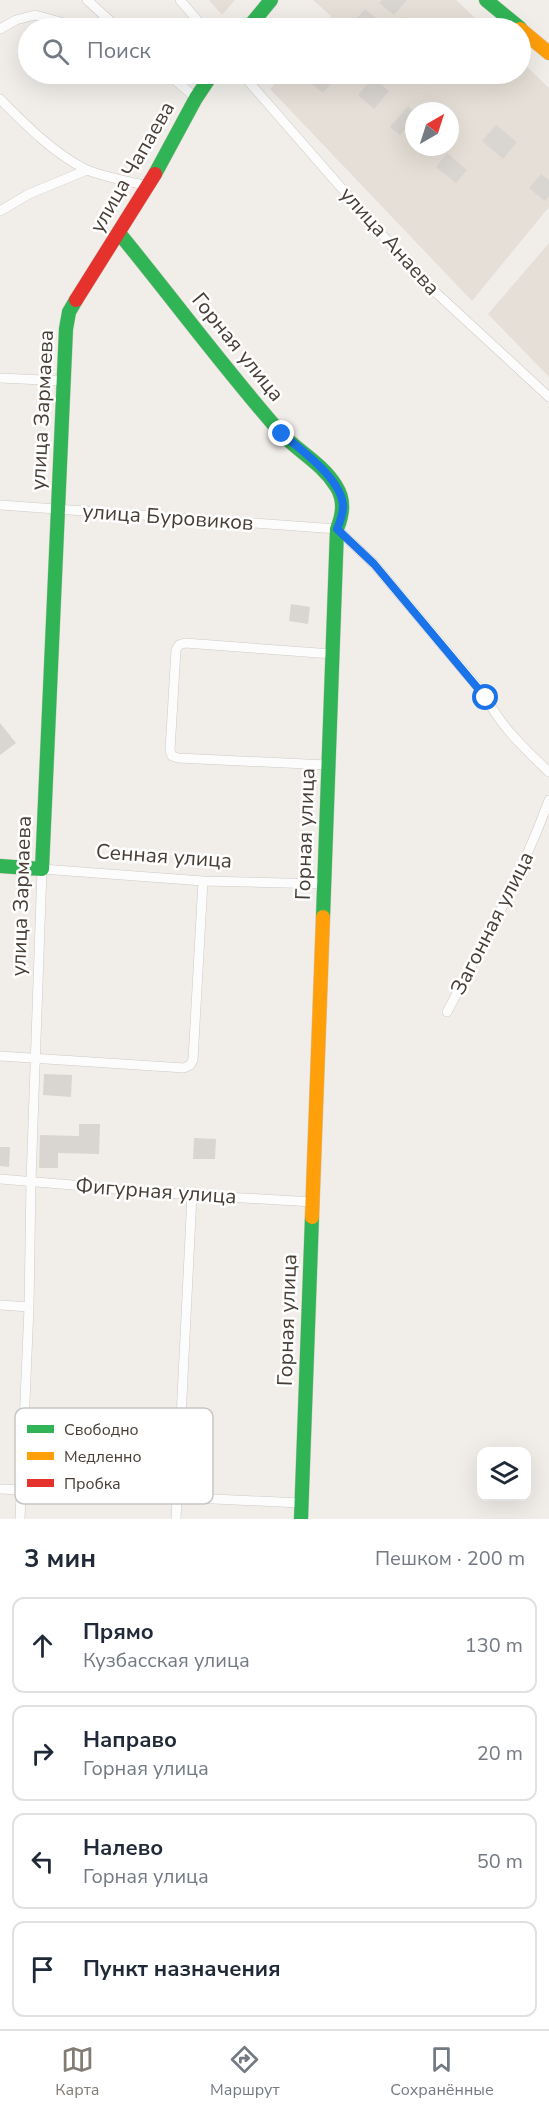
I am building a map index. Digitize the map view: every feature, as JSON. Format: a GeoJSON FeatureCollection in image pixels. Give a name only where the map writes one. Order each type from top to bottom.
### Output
{"type":"FeatureCollection","features":[{"type":"Feature","properties":{"kind":"street"},"geometry":{"type":"LineString","coordinates":[[87,0],[106,18]]}},
{"type":"Feature","properties":{"kind":"street"},"geometry":{"type":"LineString","coordinates":[[180,0],[195,18]]}},
{"type":"Feature","properties":{"kind":"street"},"geometry":{"type":"LineString","coordinates":[[256,18],[271,0]]}},
{"type":"Feature","properties":{"kind":"street"},"geometry":{"type":"LineString","coordinates":[[486,0],[507,18]]}},
{"type":"Feature","properties":{"kind":"street"},"geometry":{"type":"LineString","coordinates":[[24,18],[35,15],[51,18]]}},
{"type":"Feature","properties":{"kind":"street"},"geometry":{"type":"LineString","coordinates":[[0,28],[18,19]]}},
{"type":"Feature","properties":{"kind":"street"},"geometry":{"type":"LineString","coordinates":[[531,38],[549,53]]}},
{"type":"Feature","properties":{"kind":"street"},"geometry":{"type":"LineString","coordinates":[[180,84],[196,98]]}},
{"type":"Feature","properties":{"kind":"street","name":"улица Чапаева"},"geometry":{"type":"LineString","coordinates":[[88,280],[148,186],[205,84]]}},
{"type":"Feature","properties":{"kind":"street","name":"улица Анаева"},"geometry":{"type":"LineString","coordinates":[[251,84],[419,277],[549,397]]}},
{"type":"Feature","properties":{"kind":"street"},"geometry":{"type":"LineString","coordinates":[[0,99],[26,126],[52,148],[87,170],[148,186]]}},
{"type":"Feature","properties":{"kind":"street"},"geometry":{"type":"LineString","coordinates":[[0,211],[29,194],[87,170]]}},
{"type":"Feature","properties":{"kind":"street","name":"Горная улица"},"geometry":{"type":"LineString","coordinates":[[119,233],[282,434],[331,478],[343,505],[337,529],[327,765],[325,884],[301,1519]]}},
{"type":"Feature","properties":{"kind":"street","name":"улица Зармаева"},"geometry":{"type":"LineString","coordinates":[[25,1408],[42,869],[66,329],[69,312],[88,280]]}},
{"type":"Feature","properties":{"kind":"street"},"geometry":{"type":"LineString","coordinates":[[0,378],[64,381]]}},
{"type":"Feature","properties":{"kind":"street","name":"улица Буровиков"},"geometry":{"type":"LineString","coordinates":[[0,505],[337,529]]}},
{"type":"Feature","properties":{"kind":"street"},"geometry":{"type":"LineString","coordinates":[[337,529],[374,564],[486,698],[495,714],[522,746],[549,772]]}},
{"type":"Feature","properties":{"kind":"street"},"geometry":{"type":"LineString","coordinates":[[327,765],[178,759],[172,756],[170,750],[176,650],[182,643],[332,654]]}},
{"type":"Feature","properties":{"kind":"street","name":"Загонная улица"},"geometry":{"type":"LineString","coordinates":[[447,1012],[485,942],[524,861],[549,801]]}},
{"type":"Feature","properties":{"kind":"street","name":"Сенная улица"},"geometry":{"type":"LineString","coordinates":[[0,866],[203,881],[325,884]]}},
{"type":"Feature","properties":{"kind":"street"},"geometry":{"type":"LineString","coordinates":[[0,1056],[184,1068],[190,1065],[193,1060],[203,881]]}},
{"type":"Feature","properties":{"kind":"street","name":"Фигурная улица"},"geometry":{"type":"LineString","coordinates":[[0,1179],[192,1195],[313,1202]]}},
{"type":"Feature","properties":{"kind":"street"},"geometry":{"type":"LineString","coordinates":[[182,1408],[192,1195]]}},
{"type":"Feature","properties":{"kind":"street"},"geometry":{"type":"LineString","coordinates":[[0,1305],[29,1307]]}},
{"type":"Feature","properties":{"kind":"street"},"geometry":{"type":"LineString","coordinates":[[0,1489],[15,1490]]}},
{"type":"Feature","properties":{"kind":"street"},"geometry":{"type":"LineString","coordinates":[[213,1499],[301,1503]]}},
{"type":"Feature","properties":{"kind":"street","name":"улица Зармаева"},"geometry":{"type":"LineString","coordinates":[[20,1519],[21,1504]]}},
{"type":"Feature","properties":{"kind":"street"},"geometry":{"type":"LineString","coordinates":[[176,1519],[177,1504]]}},
{"type":"Feature","properties":{"kind":"shaded area"},"geometry":{"type":"Polygon","coordinates":[[[209,0],[235,0],[222,15],[209,0]]]}},
{"type":"Feature","properties":{"kind":"shaded area"},"geometry":{"type":"Polygon","coordinates":[[[313,0],[456,0],[475,18],[329,18],[331,16],[313,0]]]}},
{"type":"Feature","properties":{"kind":"shaded area"},"geometry":{"type":"Polygon","coordinates":[[[531,71],[549,88],[549,207],[472,301],[270,89],[274,84],[531,84],[531,71]]]}},
{"type":"Feature","properties":{"kind":"shaded area"},"geometry":{"type":"Polygon","coordinates":[[[549,243],[549,377],[488,314],[549,243]]]}},
{"type":"Feature","properties":{"kind":"building"},"geometry":{"type":"Polygon","coordinates":[[[382,0],[407,0],[394,15],[379,3],[382,0]]]}},
{"type":"Feature","properties":{"kind":"building"},"geometry":{"type":"Polygon","coordinates":[[[365,9],[376,18],[357,18],[365,9]]]}},
{"type":"Feature","properties":{"kind":"building"},"geometry":{"type":"Polygon","coordinates":[[[312,84],[331,84],[323,93],[312,84]]]}},
{"type":"Feature","properties":{"kind":"building"},"geometry":{"type":"Polygon","coordinates":[[[368,84],[380,84],[389,91],[374,109],[358,95],[368,84]]]}},
{"type":"Feature","properties":{"kind":"building"},"geometry":{"type":"Polygon","coordinates":[[[405,110],[405,129],[400,135],[390,127],[405,110]]]}},
{"type":"Feature","properties":{"kind":"building"},"geometry":{"type":"Polygon","coordinates":[[[496,125],[517,142],[503,159],[482,141],[496,125]]]}},
{"type":"Feature","properties":{"kind":"building"},"geometry":{"type":"Polygon","coordinates":[[[445,156],[451,156],[467,170],[456,183],[436,167],[445,156]]]}},
{"type":"Feature","properties":{"kind":"building"},"geometry":{"type":"Polygon","coordinates":[[[541,174],[549,180],[549,196],[545,201],[529,188],[541,174]]]}},
{"type":"Feature","properties":{"kind":"building"},"geometry":{"type":"Polygon","coordinates":[[[291,604],[310,607],[308,624],[289,621],[291,604]]]}},
{"type":"Feature","properties":{"kind":"building"},"geometry":{"type":"Polygon","coordinates":[[[0,723],[16,743],[0,755],[0,723]]]}},
{"type":"Feature","properties":{"kind":"building"},"geometry":{"type":"Polygon","coordinates":[[[44,1074],[72,1075],[71,1097],[43,1095],[44,1074]]]}},
{"type":"Feature","properties":{"kind":"building"},"geometry":{"type":"Polygon","coordinates":[[[79,1124],[100,1124],[99,1154],[58,1153],[58,1168],[39,1168],[40,1135],[79,1136],[79,1124]]]}},
{"type":"Feature","properties":{"kind":"building"},"geometry":{"type":"Polygon","coordinates":[[[194,1138],[216,1139],[215,1159],[193,1159],[194,1138]]]}},
{"type":"Feature","properties":{"kind":"building"},"geometry":{"type":"Polygon","coordinates":[[[0,1147],[10,1147],[9,1167],[0,1166],[0,1147]]]}},
{"type":"Feature","properties":{"kind":"traffic: fast"},"geometry":{"type":"LineString","coordinates":[[256,18],[271,0]]}},
{"type":"Feature","properties":{"kind":"traffic: fast"},"geometry":{"type":"LineString","coordinates":[[486,0],[508,18]]}},
{"type":"Feature","properties":{"kind":"traffic: fast"},"geometry":{"type":"LineString","coordinates":[[155,174],[205,84]]}},
{"type":"Feature","properties":{"kind":"traffic: fast"},"geometry":{"type":"LineString","coordinates":[[119,233],[259,408],[287,439],[324,471],[336,486],[341,497],[342,512],[337,529],[323,917]]}},
{"type":"Feature","properties":{"kind":"traffic: fast"},"geometry":{"type":"LineString","coordinates":[[0,866],[42,869],[66,329],[69,312],[76,300]]}},
{"type":"Feature","properties":{"kind":"traffic: fast"},"geometry":{"type":"LineString","coordinates":[[301,1519],[312,1217]]}},
{"type":"Feature","properties":{"kind":"traffic: slow"},"geometry":{"type":"LineString","coordinates":[[531,38],[549,53]]}},
{"type":"Feature","properties":{"kind":"traffic: slow"},"geometry":{"type":"LineString","coordinates":[[312,1217],[323,917]]}},
{"type":"Feature","properties":{"kind":"traffic: jam"},"geometry":{"type":"LineString","coordinates":[[76,300],[155,174]]}},
{"type":"Feature","properties":{"kind":"route"},"geometry":{"type":"LineString","coordinates":[[282,434],[331,478],[343,505],[337,529],[374,564],[486,698]]}}]}
